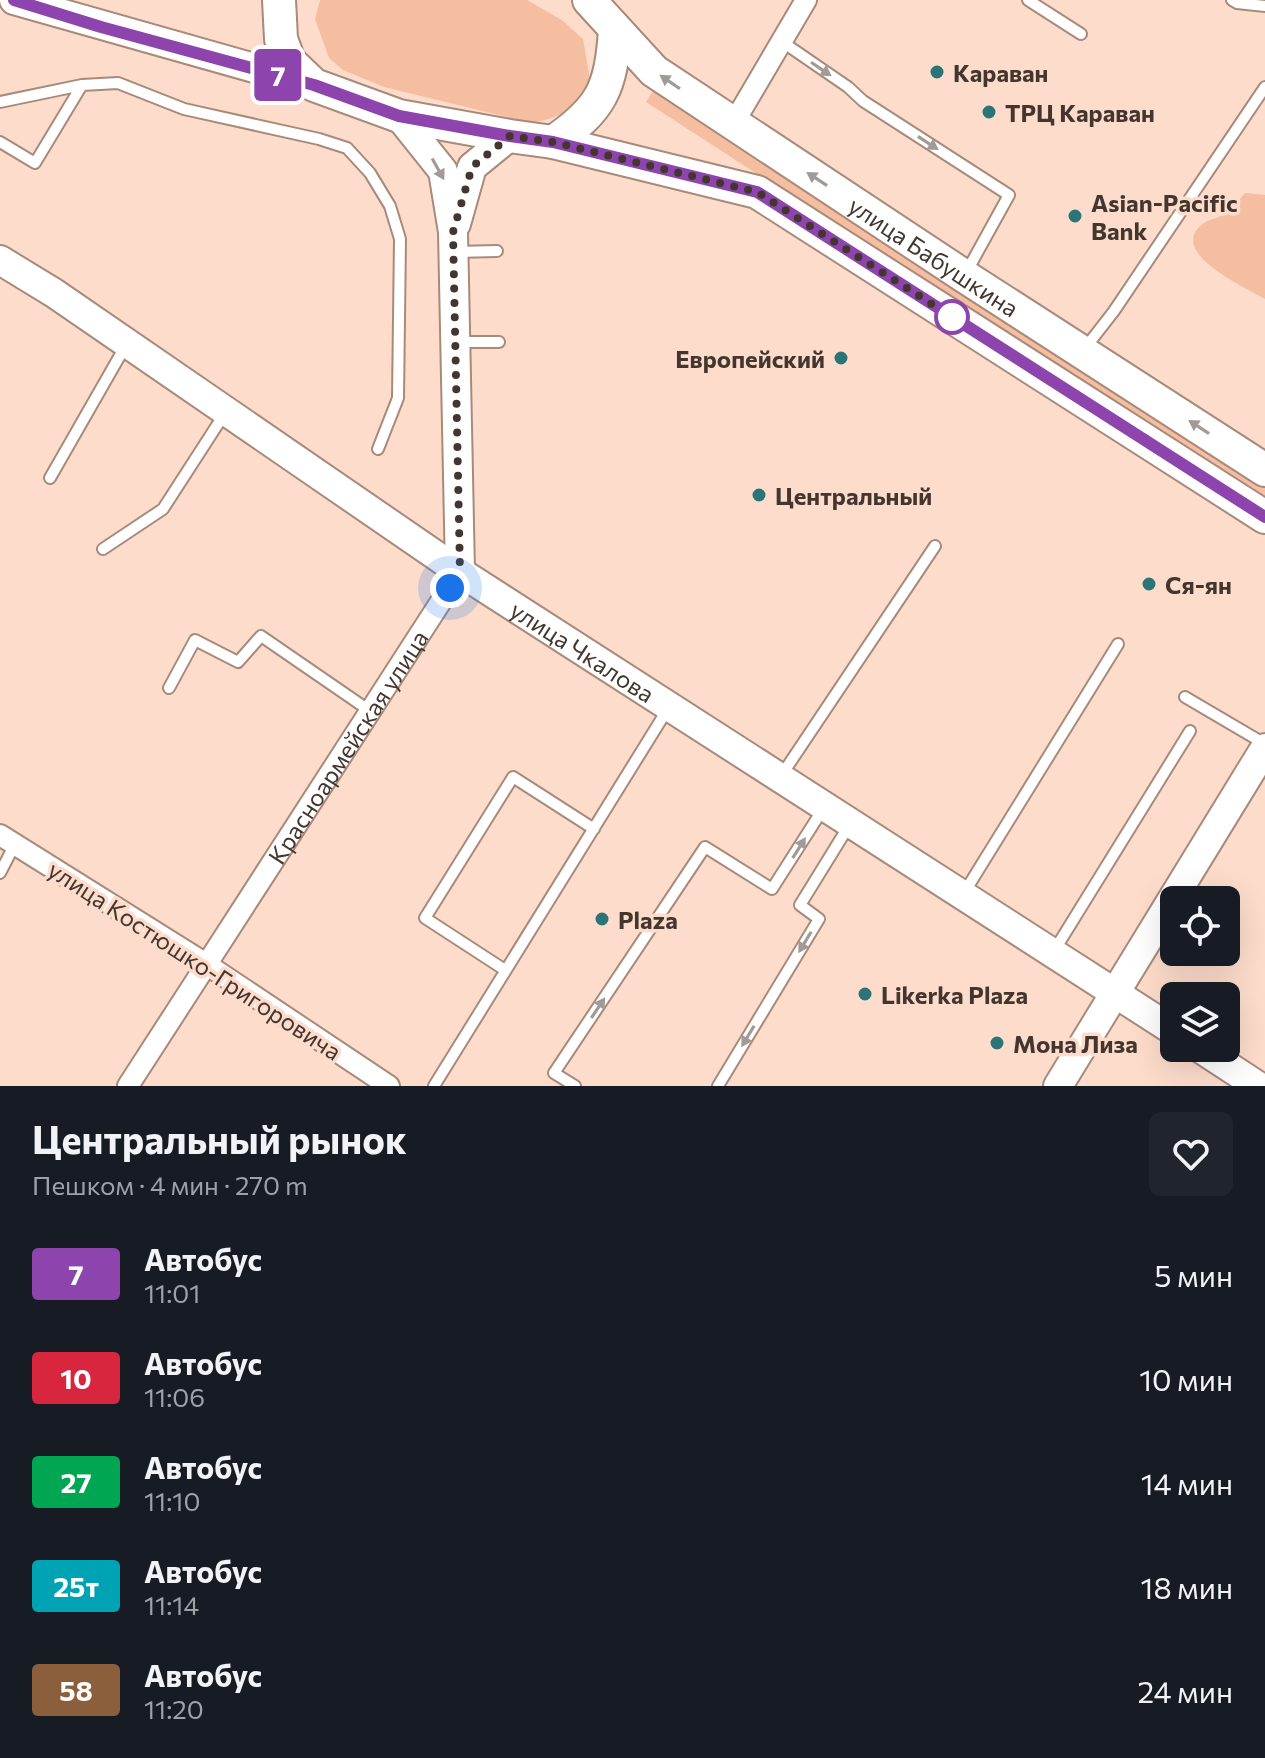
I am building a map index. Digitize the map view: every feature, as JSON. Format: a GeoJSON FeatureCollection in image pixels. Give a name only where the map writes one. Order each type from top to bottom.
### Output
{"type":"FeatureCollection","features":[{"type":"Feature","properties":{"kind":"main road"},"geometry":{"type":"LineString","coordinates":[[14,0],[314,85]]}},
{"type":"Feature","properties":{"kind":"main road"},"geometry":{"type":"LineString","coordinates":[[279,0],[281,39],[289,61],[314,85]]}},
{"type":"Feature","properties":{"kind":"main road"},"geometry":{"type":"LineString","coordinates":[[574,0],[615,30]]}},
{"type":"Feature","properties":{"kind":"main road"},"geometry":{"type":"LineString","coordinates":[[553,142],[579,125],[601,98],[613,63],[615,30],[589,0]]}},
{"type":"Feature","properties":{"kind":"main road","name":"улица Бабушкина"},"geometry":{"type":"LineString","coordinates":[[615,30],[654,71],[1265,470]]}},
{"type":"Feature","properties":{"kind":"main road","name":"улица Бабушкина"},"geometry":{"type":"LineString","coordinates":[[314,85],[399,116],[553,142],[757,192],[1265,517]]}},
{"type":"Feature","properties":{"kind":"main road"},"geometry":{"type":"LineString","coordinates":[[399,116],[443,171],[454,242],[460,572]]}},
{"type":"Feature","properties":{"kind":"main road"},"geometry":{"type":"LineString","coordinates":[[454,242],[472,167],[510,136]]}},
{"type":"Feature","properties":{"kind":"main road","name":"улица Чкалова"},"geometry":{"type":"LineString","coordinates":[[0,260],[127,343],[460,572],[1160,1022]]}},
{"type":"Feature","properties":{"kind":"main road"},"geometry":{"type":"LineString","coordinates":[[1058,1086],[1265,746]]}},
{"type":"Feature","properties":{"kind":"main road"},"geometry":{"type":"LineString","coordinates":[[1221,1062],[1258,1086]]}},
{"type":"Feature","properties":{"kind":"street"},"geometry":{"type":"LineString","coordinates":[[733,124],[806,0]]}},
{"type":"Feature","properties":{"kind":"street","name":"Красноармейская улица"},"geometry":{"type":"LineString","coordinates":[[128,1086],[460,572]]}},
{"type":"Feature","properties":{"kind":"street","name":"улица Костюшко-Григоровича"},"geometry":{"type":"LineString","coordinates":[[8,839],[206,964],[389,1086]]}},
{"type":"Feature","properties":{"kind":"lane"},"geometry":{"type":"LineString","coordinates":[[1028,0],[1081,34]]}},
{"type":"Feature","properties":{"kind":"lane"},"geometry":{"type":"LineString","coordinates":[[1232,0],[1265,6]]}},
{"type":"Feature","properties":{"kind":"lane"},"geometry":{"type":"LineString","coordinates":[[781,41],[848,87],[863,101],[1009,195],[964,276]]}},
{"type":"Feature","properties":{"kind":"lane"},"geometry":{"type":"LineString","coordinates":[[0,102],[82,85],[118,83],[184,109],[347,148],[370,173],[390,206],[400,239],[398,398],[378,449]]}},
{"type":"Feature","properties":{"kind":"lane"},"geometry":{"type":"LineString","coordinates":[[0,142],[35,163],[82,85]]}},
{"type":"Feature","properties":{"kind":"lane"},"geometry":{"type":"LineString","coordinates":[[1082,352],[1114,311],[1265,87]]}},
{"type":"Feature","properties":{"kind":"lane"},"geometry":{"type":"LineString","coordinates":[[454,242],[497,251]]}},
{"type":"Feature","properties":{"kind":"lane"},"geometry":{"type":"LineString","coordinates":[[456,342],[499,342]]}},
{"type":"Feature","properties":{"kind":"lane"},"geometry":{"type":"LineString","coordinates":[[50,478],[127,343]]}},
{"type":"Feature","properties":{"kind":"lane"},"geometry":{"type":"LineString","coordinates":[[103,549],[163,509],[226,411]]}},
{"type":"Feature","properties":{"kind":"lane"},"geometry":{"type":"LineString","coordinates":[[780,778],[935,546]]}},
{"type":"Feature","properties":{"kind":"lane"},"geometry":{"type":"LineString","coordinates":[[169,688],[195,640],[238,662],[261,636],[370,711]]}},
{"type":"Feature","properties":{"kind":"lane"},"geometry":{"type":"LineString","coordinates":[[962,895],[1118,644]]}},
{"type":"Feature","properties":{"kind":"lane"},"geometry":{"type":"LineString","coordinates":[[1185,697],[1265,746]]}},
{"type":"Feature","properties":{"kind":"lane"},"geometry":{"type":"LineString","coordinates":[[434,1086],[669,707]]}},
{"type":"Feature","properties":{"kind":"lane"},"geometry":{"type":"LineString","coordinates":[[1053,953],[1190,731]]}},
{"type":"Feature","properties":{"kind":"lane"},"geometry":{"type":"LineString","coordinates":[[505,970],[425,918],[513,777],[594,829]]}},
{"type":"Feature","properties":{"kind":"lane"},"geometry":{"type":"LineString","coordinates":[[575,1086],[554,1073],[705,847],[772,889],[825,807]]}},
{"type":"Feature","properties":{"kind":"lane"},"geometry":{"type":"LineString","coordinates":[[718,1086],[819,919],[800,905],[851,823]]}},
{"type":"Feature","properties":{"kind":"lane"},"geometry":{"type":"LineString","coordinates":[[0,873],[8,839]]}},
{"type":"Feature","properties":{"kind":"shaded area"},"geometry":{"type":"Polygon","coordinates":[[[320,0],[527,0],[562,20],[583,39],[591,85],[566,112],[531,123],[384,87],[343,70],[329,58],[315,19],[320,0]]]}},
{"type":"Feature","properties":{"kind":"shaded area"},"geometry":{"type":"Polygon","coordinates":[[[656,86],[1265,482],[1265,503],[646,102],[656,86]]]}},
{"type":"Feature","properties":{"kind":"shaded area"},"geometry":{"type":"Polygon","coordinates":[[[1245,193],[1265,195],[1265,299],[1214,269],[1195,248],[1193,237],[1200,226],[1226,213],[1245,193]]]}},
{"type":"Feature","properties":{"kind":"bus line","name":"7"},"geometry":{"type":"LineString","coordinates":[[14,0],[314,85],[399,116],[553,142],[757,192],[1265,517]]}},
{"type":"Feature","properties":{"kind":"place","name":"Караван"},"geometry":{"type":"Point","coordinates":[937,72]}},
{"type":"Feature","properties":{"kind":"place","name":"ТРЦ Караван"},"geometry":{"type":"Point","coordinates":[989,112]}},
{"type":"Feature","properties":{"kind":"place","name":"Asian-Pacific Bank"},"geometry":{"type":"Point","coordinates":[1075,216]}},
{"type":"Feature","properties":{"kind":"place","name":"Европейский"},"geometry":{"type":"Point","coordinates":[841,358]}},
{"type":"Feature","properties":{"kind":"place","name":"Центральный"},"geometry":{"type":"Point","coordinates":[759,495]}},
{"type":"Feature","properties":{"kind":"place","name":"Ся-ян"},"geometry":{"type":"Point","coordinates":[1149,584]}},
{"type":"Feature","properties":{"kind":"place","name":"Plaza"},"geometry":{"type":"Point","coordinates":[602,919]}},
{"type":"Feature","properties":{"kind":"place","name":"Likerka Plaza"},"geometry":{"type":"Point","coordinates":[865,994]}},
{"type":"Feature","properties":{"kind":"place","name":"Мона Лиза"},"geometry":{"type":"Point","coordinates":[997,1043]}},
{"type":"Feature","properties":{"kind":"route"},"geometry":{"type":"LineString","coordinates":[[450,588],[460,572],[453,232],[472,167],[510,136],[553,142],[757,192],[952,317]]}}]}
